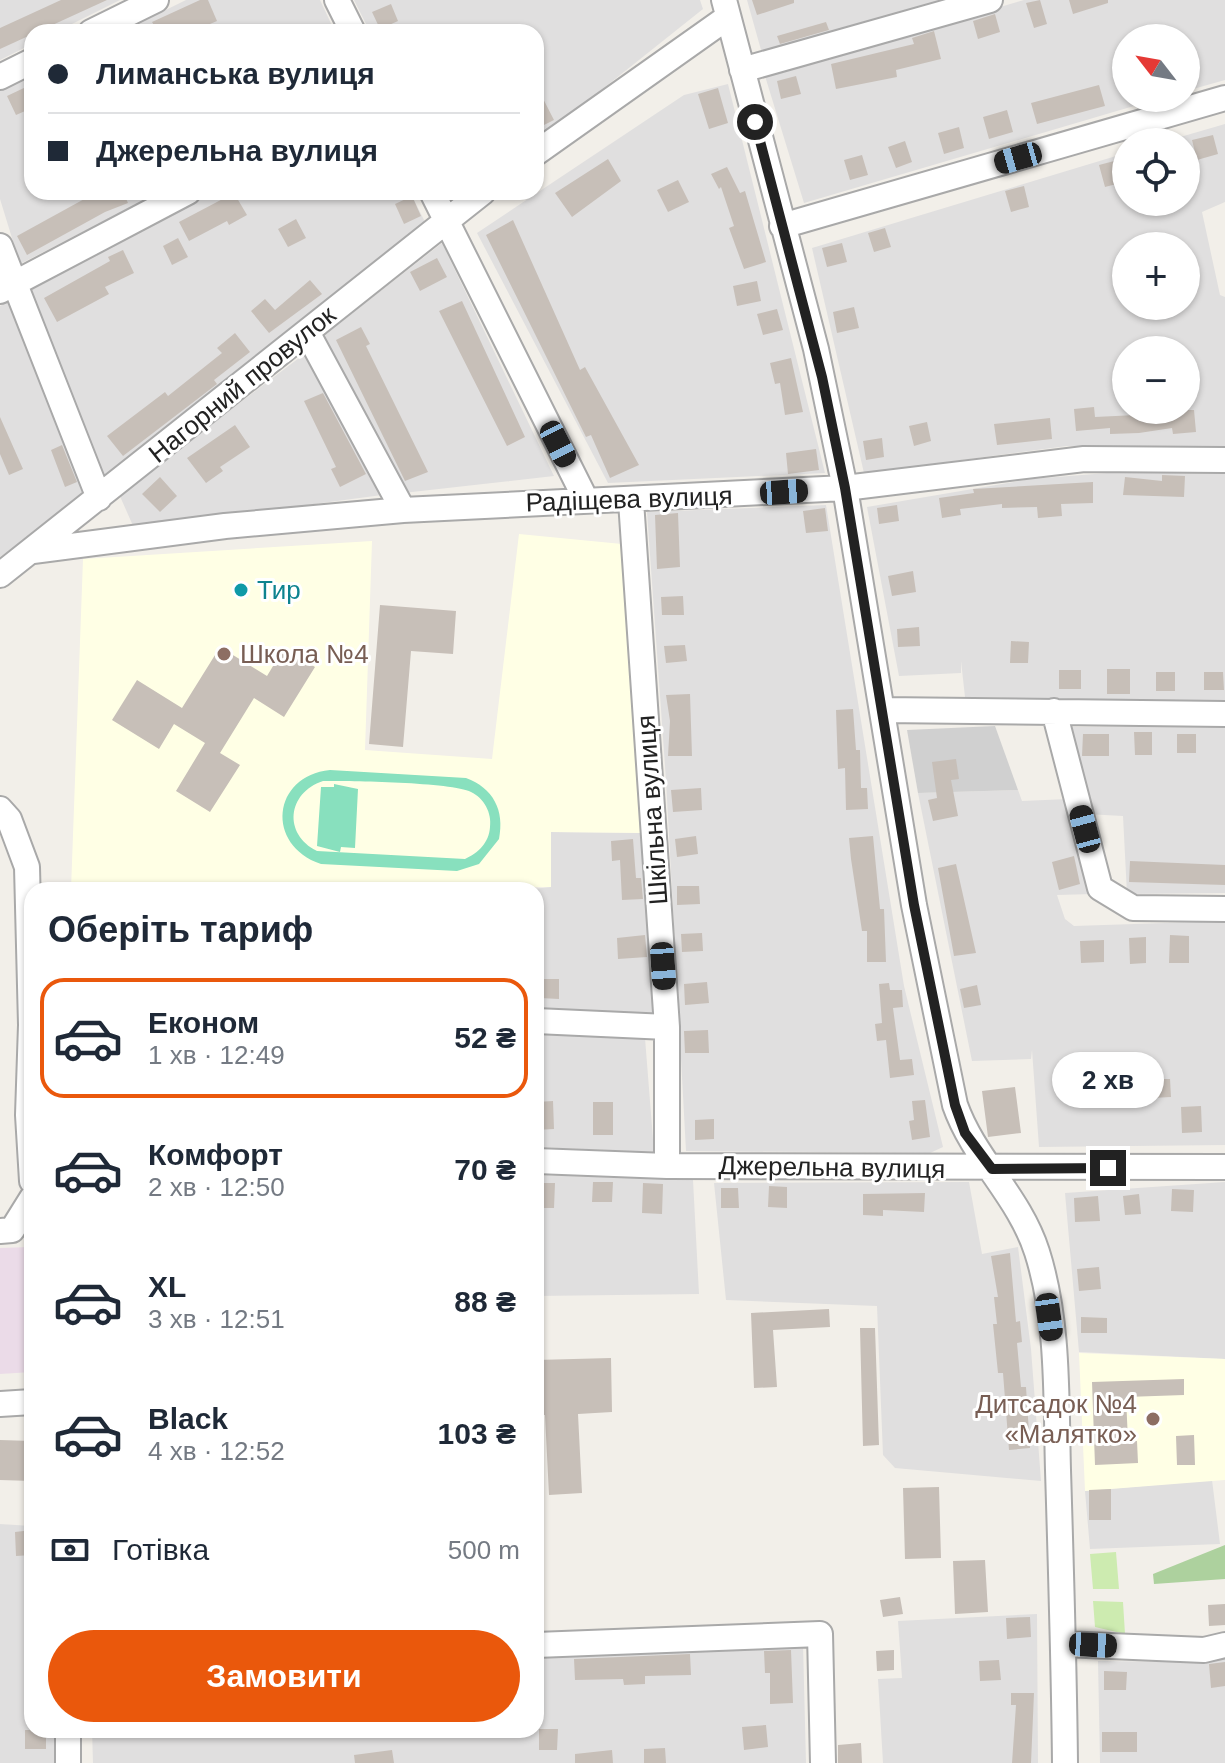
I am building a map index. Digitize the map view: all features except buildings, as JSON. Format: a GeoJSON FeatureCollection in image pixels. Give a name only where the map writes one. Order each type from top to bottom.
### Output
{"type":"FeatureCollection","features":[{"type":"Feature","properties":{"kind":"street"},"geometry":{"type":"LineString","coordinates":[[107,24],[156,0]]}},
{"type":"Feature","properties":{"kind":"street"},"geometry":{"type":"LineString","coordinates":[[337,0],[349,24]]}},
{"type":"Feature","properties":{"kind":"street"},"geometry":{"type":"LineString","coordinates":[[742,70],[990,0]]}},
{"type":"Feature","properties":{"kind":"street"},"geometry":{"type":"LineString","coordinates":[[544,147],[726,8],[816,349],[845,488],[914,905],[955,1105],[965,1133],[1018,1205],[1028,1227],[1045,1291],[1056,1367],[1065,1763]]}},
{"type":"Feature","properties":{"kind":"street"},"geometry":{"type":"LineString","coordinates":[[0,77],[24,65]]}},
{"type":"Feature","properties":{"kind":"street"},"geometry":{"type":"LineString","coordinates":[[782,226],[1225,98]]}},
{"type":"Feature","properties":{"kind":"street"},"geometry":{"type":"LineString","coordinates":[[7,288],[173,200]]}},
{"type":"Feature","properties":{"kind":"street"},"geometry":{"type":"LineString","coordinates":[[436,200],[586,500]]}},
{"type":"Feature","properties":{"kind":"street","name":"Нагорний провулок"},"geometry":{"type":"LineString","coordinates":[[0,575],[472,200]]}},
{"type":"Feature","properties":{"kind":"street"},"geometry":{"type":"LineString","coordinates":[[0,246],[7,288],[99,498]]}},
{"type":"Feature","properties":{"kind":"street"},"geometry":{"type":"LineString","coordinates":[[307,332],[403,510]]}},
{"type":"Feature","properties":{"kind":"street","name":"Радіщева вулиця"},"geometry":{"type":"LineString","coordinates":[[33,551],[225,526],[403,510],[845,488],[1084,459],[1225,460]]}},
{"type":"Feature","properties":{"kind":"street","name":"Шкільна вулиця"},"geometry":{"type":"LineString","coordinates":[[631,501],[667,1027],[667,1166]]}},
{"type":"Feature","properties":{"kind":"street"},"geometry":{"type":"LineString","coordinates":[[883,710],[1225,714]]}},
{"type":"Feature","properties":{"kind":"street"},"geometry":{"type":"LineString","coordinates":[[1054,711],[1100,888],[1133,908],[1225,909]]}},
{"type":"Feature","properties":{"kind":"street"},"geometry":{"type":"LineString","coordinates":[[0,809],[9,819],[27,867],[27,882]]}},
{"type":"Feature","properties":{"kind":"street"},"geometry":{"type":"LineString","coordinates":[[544,1021],[667,1027]]}},
{"type":"Feature","properties":{"kind":"street","name":"Джерельна вулиця"},"geometry":{"type":"LineString","coordinates":[[544,1161],[667,1166],[992,1169],[1225,1167]]}},
{"type":"Feature","properties":{"kind":"street"},"geometry":{"type":"LineString","coordinates":[[0,1231],[12,1230],[24,1211]]}},
{"type":"Feature","properties":{"kind":"street"},"geometry":{"type":"LineString","coordinates":[[0,1404],[24,1402]]}},
{"type":"Feature","properties":{"kind":"street"},"geometry":{"type":"LineString","coordinates":[[544,1645],[820,1634],[823,1763]]}},
{"type":"Feature","properties":{"kind":"street"},"geometry":{"type":"LineString","coordinates":[[1063,1644],[1204,1650],[1225,1645]]}},
{"type":"Feature","properties":{"kind":"street"},"geometry":{"type":"LineString","coordinates":[[68,1738],[68,1763]]}},
{"type":"Feature","properties":{"kind":"shaded area"},"geometry":{"type":"Polygon","coordinates":[[[0,0],[120,0],[72,24],[24,24],[24,48],[0,60],[0,0]]]}},
{"type":"Feature","properties":{"kind":"shaded area"},"geometry":{"type":"Polygon","coordinates":[[[186,0],[320,0],[331,24],[137,24],[186,0]]]}},
{"type":"Feature","properties":{"kind":"shaded area"},"geometry":{"type":"Polygon","coordinates":[[[354,0],[700,0],[703,9],[544,136],[544,24],[366,24],[354,0]]]}},
{"type":"Feature","properties":{"kind":"shaded area"},"geometry":{"type":"Polygon","coordinates":[[[747,0],[971,0],[763,57],[747,0]]]}},
{"type":"Feature","properties":{"kind":"shaded area"},"geometry":{"type":"Polygon","coordinates":[[[1024,0],[1225,0],[1225,80],[1200,87],[1200,24],[1112,24],[1113,112],[804,203],[765,76],[1024,0]]]}},
{"type":"Feature","properties":{"kind":"shaded area"},"geometry":{"type":"Polygon","coordinates":[[[24,79],[24,200],[145,200],[20,264],[0,199],[0,91],[24,79]]]}},
{"type":"Feature","properties":{"kind":"shaded area"},"geometry":{"type":"Polygon","coordinates":[[[728,84],[825,473],[608,483],[477,233],[526,200],[544,200],[544,188],[684,95],[728,84]]]}},
{"type":"Feature","properties":{"kind":"shaded area"},"geometry":{"type":"Polygon","coordinates":[[[1225,124],[1225,202],[1202,212],[1220,295],[1225,297],[1225,447],[1067,446],[864,473],[812,248],[1112,157],[1112,216],[1200,216],[1200,131],[1225,124]]]}},
{"type":"Feature","properties":{"kind":"shaded area"},"geometry":{"type":"Polygon","coordinates":[[[199,200],[414,200],[425,222],[106,480],[63,389],[28,292],[199,200]]]}},
{"type":"Feature","properties":{"kind":"shaded area"},"geometry":{"type":"Polygon","coordinates":[[[442,243],[554,476],[403,493],[323,336],[442,243]]]}},
{"type":"Feature","properties":{"kind":"shaded area"},"geometry":{"type":"Polygon","coordinates":[[[13,299],[87,494],[0,557],[0,306],[13,299]]]}},
{"type":"Feature","properties":{"kind":"shaded area"},"geometry":{"type":"Polygon","coordinates":[[[307,352],[382,495],[134,528],[119,494],[307,352]]]}},
{"type":"Feature","properties":{"kind":"shaded area"},"geometry":{"type":"Polygon","coordinates":[[[1120,472],[1225,474],[1225,702],[965,697],[961,661],[961,673],[899,676],[867,507],[1031,479],[1120,472]]]}},
{"type":"Feature","properties":{"kind":"shaded area"},"geometry":{"type":"Polygon","coordinates":[[[826,505],[904,986],[943,1147],[930,1153],[686,1151],[666,780],[647,512],[826,505]]]}},
{"type":"Feature","properties":{"kind":"shaded area","name":"Школа №4"},"geometry":{"type":"Polygon","coordinates":[[[519,534],[622,544],[645,833],[551,832],[551,887],[544,887],[544,882],[71,882],[83,559],[372,541],[365,750],[492,759],[519,534]]]}},
{"type":"Feature","properties":{"kind":"shaded area"},"geometry":{"type":"Polygon","coordinates":[[[1225,725],[1225,893],[1127,894],[1123,816],[1086,814],[1072,727],[1225,725]]]}},
{"type":"Feature","properties":{"kind":"shaded area"},"geometry":{"type":"Polygon","coordinates":[[[995,726],[1018,790],[918,793],[907,730],[995,726]]]}},
{"type":"Feature","properties":{"kind":"shaded area"},"geometry":{"type":"Polygon","coordinates":[[[1018,790],[1022,801],[1068,799],[1093,894],[1057,895],[1065,919],[1074,926],[1225,921],[1225,1145],[1039,1147],[1032,1050],[1031,1059],[972,1061],[918,793],[1018,790]]]}},
{"type":"Feature","properties":{"kind":"shaded area"},"geometry":{"type":"Polygon","coordinates":[[[550,832],[645,833],[653,1015],[544,1010],[544,888],[551,887],[550,832]]]}},
{"type":"Feature","properties":{"kind":"shaded area"},"geometry":{"type":"Polygon","coordinates":[[[544,1033],[645,1038],[654,1152],[544,1147],[544,1033]]]}},
{"type":"Feature","properties":{"kind":"shaded area"},"geometry":{"type":"Polygon","coordinates":[[[544,1175],[693,1180],[699,1294],[544,1296],[544,1175]]]}},
{"type":"Feature","properties":{"kind":"shaded area"},"geometry":{"type":"Polygon","coordinates":[[[969,1182],[982,1254],[1018,1247],[1031,1349],[1041,1481],[895,1468],[883,1455],[877,1306],[726,1300],[714,1183],[969,1182]]]}},
{"type":"Feature","properties":{"kind":"shaded area"},"geometry":{"type":"Polygon","coordinates":[[[1225,1182],[1225,1359],[1079,1352],[1065,1193],[1225,1182]]]}},
{"type":"Feature","properties":{"kind":"shaded area"},"geometry":{"type":"Polygon","coordinates":[[[24,1247],[24,1372],[0,1374],[0,1248],[24,1247]]]}},
{"type":"Feature","properties":{"kind":"shaded area","name":"Дитсадок №4 «Малятко»"},"geometry":{"type":"Polygon","coordinates":[[[1079,1353],[1225,1359],[1225,1480],[1085,1491],[1079,1353]]]}},
{"type":"Feature","properties":{"kind":"shaded area"},"geometry":{"type":"Polygon","coordinates":[[[1212,1480],[1220,1544],[1090,1549],[1085,1491],[1212,1480]]]}},
{"type":"Feature","properties":{"kind":"shaded area"},"geometry":{"type":"Polygon","coordinates":[[[0,1524],[24,1526],[24,1738],[56,1738],[54,1763],[0,1763],[0,1524]]]}},
{"type":"Feature","properties":{"kind":"shaded area"},"geometry":{"type":"Polygon","coordinates":[[[1037,1614],[1038,1763],[883,1763],[878,1679],[902,1678],[898,1621],[1037,1614]]]}},
{"type":"Feature","properties":{"kind":"shaded area"},"geometry":{"type":"Polygon","coordinates":[[[803,1644],[806,1763],[93,1763],[92,1738],[544,1738],[544,1651],[803,1644]]]}},
{"type":"Feature","properties":{"kind":"shaded area"},"geometry":{"type":"Polygon","coordinates":[[[1225,1652],[1225,1763],[1100,1763],[1098,1661],[1204,1662],[1225,1652]]]}},
{"type":"Feature","properties":{"kind":"green space"},"geometry":{"type":"Polygon","coordinates":[[[330,770],[466,778],[483,788],[495,801],[500,819],[499,839],[479,864],[457,871],[321,864],[303,855],[291,842],[284,827],[283,812],[287,797],[296,785],[311,775],[330,770]],[[323,781],[302,795],[294,814],[294,825],[299,835],[317,851],[465,859],[488,838],[488,811],[480,798],[471,792],[423,784],[323,781]]]}},
{"type":"Feature","properties":{"kind":"green space"},"geometry":{"type":"Polygon","coordinates":[[[334,784],[358,789],[355,848],[341,847],[340,852],[317,846],[321,787],[334,787],[334,784]]]}},
{"type":"Feature","properties":{"kind":"green space"},"geometry":{"type":"Polygon","coordinates":[[[1225,1545],[1225,1579],[1154,1584],[1153,1574],[1225,1545]]]}},
{"type":"Feature","properties":{"kind":"green space"},"geometry":{"type":"Polygon","coordinates":[[[1116,1552],[1119,1589],[1093,1589],[1090,1554],[1116,1552]]]}},
{"type":"Feature","properties":{"kind":"green space"},"geometry":{"type":"Polygon","coordinates":[[[1093,1601],[1123,1602],[1125,1634],[1095,1627],[1093,1601]]]}},
{"type":"Feature","properties":{"kind":"place","name":"Тир"},"geometry":{"type":"Point","coordinates":[241,590]}},
{"type":"Feature","properties":{"kind":"place","name":"Школа №4"},"geometry":{"type":"Point","coordinates":[224,654]}},
{"type":"Feature","properties":{"kind":"place","name":"Дитсадок №4 «Малятко»"},"geometry":{"type":"Point","coordinates":[1153,1419]}},
{"type":"Feature","properties":{"kind":"route"},"geometry":{"type":"LineString","coordinates":[[755,122],[816,349],[845,488],[914,905],[955,1105],[965,1133],[992,1169],[1108,1168]]}}]}
